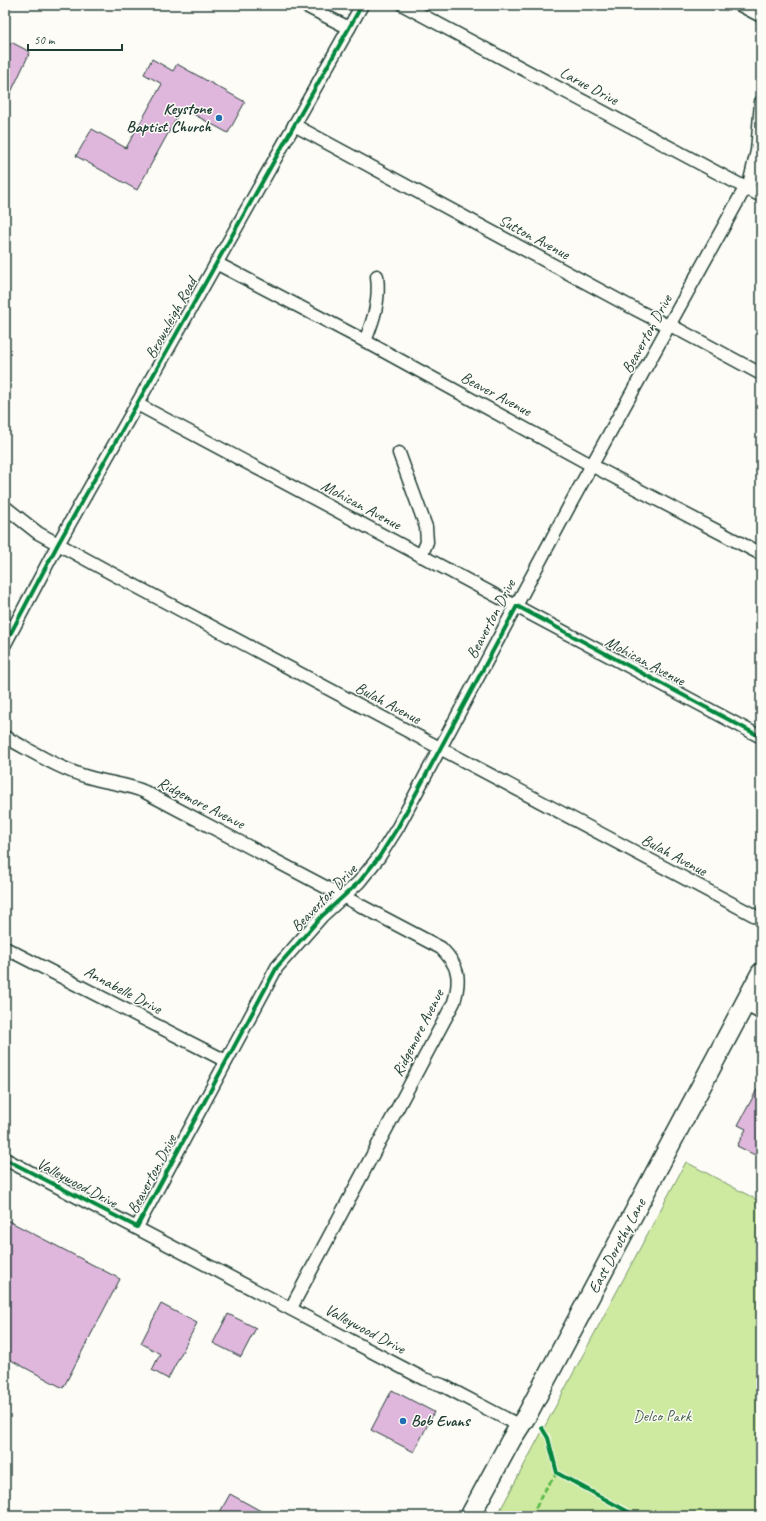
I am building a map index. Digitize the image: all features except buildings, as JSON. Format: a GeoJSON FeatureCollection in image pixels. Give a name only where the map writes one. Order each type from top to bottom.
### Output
{"type":"FeatureCollection","features":[{"type":"Feature","properties":{"kind":"main road","name":"East Dorothy Lane"},"geometry":{"type":"LineString","coordinates":[[470,1516],[527,1415],[761,973]]}},
{"type":"Feature","properties":{"kind":"street"},"geometry":{"type":"LineString","coordinates":[[304,5],[349,28]]}},
{"type":"Feature","properties":{"kind":"street","name":"Brownleigh Road"},"geometry":{"type":"LineString","coordinates":[[5,644],[58,544],[362,5]]}},
{"type":"Feature","properties":{"kind":"street","name":"Larue Drive"},"geometry":{"type":"LineString","coordinates":[[403,5],[761,196]]}},
{"type":"Feature","properties":{"kind":"street"},"geometry":{"type":"LineString","coordinates":[[740,5],[761,16]]}},
{"type":"Feature","properties":{"kind":"street","name":"Beaverton Drive"},"geometry":{"type":"LineString","coordinates":[[137,1227],[278,967],[322,916],[345,896],[375,862],[390,839],[441,749],[572,501],[593,466],[743,192],[748,189],[757,151],[761,102]]}},
{"type":"Feature","properties":{"kind":"street","name":"Sutton Avenue"},"geometry":{"type":"LineString","coordinates":[[294,125],[617,300],[666,325],[670,325],[761,374]]}},
{"type":"Feature","properties":{"kind":"street","name":"Beaver Avenue"},"geometry":{"type":"LineString","coordinates":[[216,263],[365,341],[593,466],[761,554]]}},
{"type":"Feature","properties":{"kind":"street"},"geometry":{"type":"LineString","coordinates":[[365,341],[375,317],[379,291],[377,276]]}},
{"type":"Feature","properties":{"kind":"street","name":"Mohican Avenue"},"geometry":{"type":"LineString","coordinates":[[137,404],[761,737]]}},
{"type":"Feature","properties":{"kind":"street"},"geometry":{"type":"LineString","coordinates":[[399,453],[426,527],[427,542],[421,556]]}},
{"type":"Feature","properties":{"kind":"street","name":"Bulah Avenue"},"geometry":{"type":"LineString","coordinates":[[5,507],[38,533],[58,544],[761,919]]}},
{"type":"Feature","properties":{"kind":"street","name":"Ridgemore Avenue"},"geometry":{"type":"LineString","coordinates":[[5,737],[73,772],[89,778],[126,785],[145,792],[345,896],[441,948],[456,968],[457,990],[454,1002],[291,1308]]}},
{"type":"Feature","properties":{"kind":"street","name":"Annabelle Drive"},"geometry":{"type":"LineString","coordinates":[[5,948],[226,1061]]}},
{"type":"Feature","properties":{"kind":"street"},"geometry":{"type":"LineString","coordinates":[[744,1004],[761,1013]]}},
{"type":"Feature","properties":{"kind":"street","name":"Valleywood Drive"},"geometry":{"type":"LineString","coordinates":[[5,1159],[424,1379],[442,1385],[520,1426]]}},
{"type":"Feature","properties":{"kind":"green space","name":"Delco Park"},"geometry":{"type":"Polygon","coordinates":[[[686,1162],[761,1202],[761,1516],[497,1516],[686,1162]]]}},
{"type":"Feature","properties":{"kind":"marked path"},"geometry":{"type":"LineString","coordinates":[[532,1516],[542,1494],[557,1473]]}},
{"type":"Feature","properties":{"kind":"cycle path"},"geometry":{"type":"LineString","coordinates":[[5,644],[58,544],[362,5]]}},
{"type":"Feature","properties":{"kind":"cycle path"},"geometry":{"type":"LineString","coordinates":[[5,1159],[137,1227],[277,967],[322,916],[359,882],[379,857],[398,827],[517,606],[761,737]]}},
{"type":"Feature","properties":{"kind":"cycle path"},"geometry":{"type":"LineString","coordinates":[[542,1428],[548,1438],[557,1473],[636,1516]]}},
{"type":"Feature","properties":{"kind":"place","name":"Keystone Baptist Church"},"geometry":{"type":"Point","coordinates":[219,118]}},
{"type":"Feature","properties":{"kind":"place","name":"Bob Evans"},"geometry":{"type":"Point","coordinates":[403,1421]}}]}
